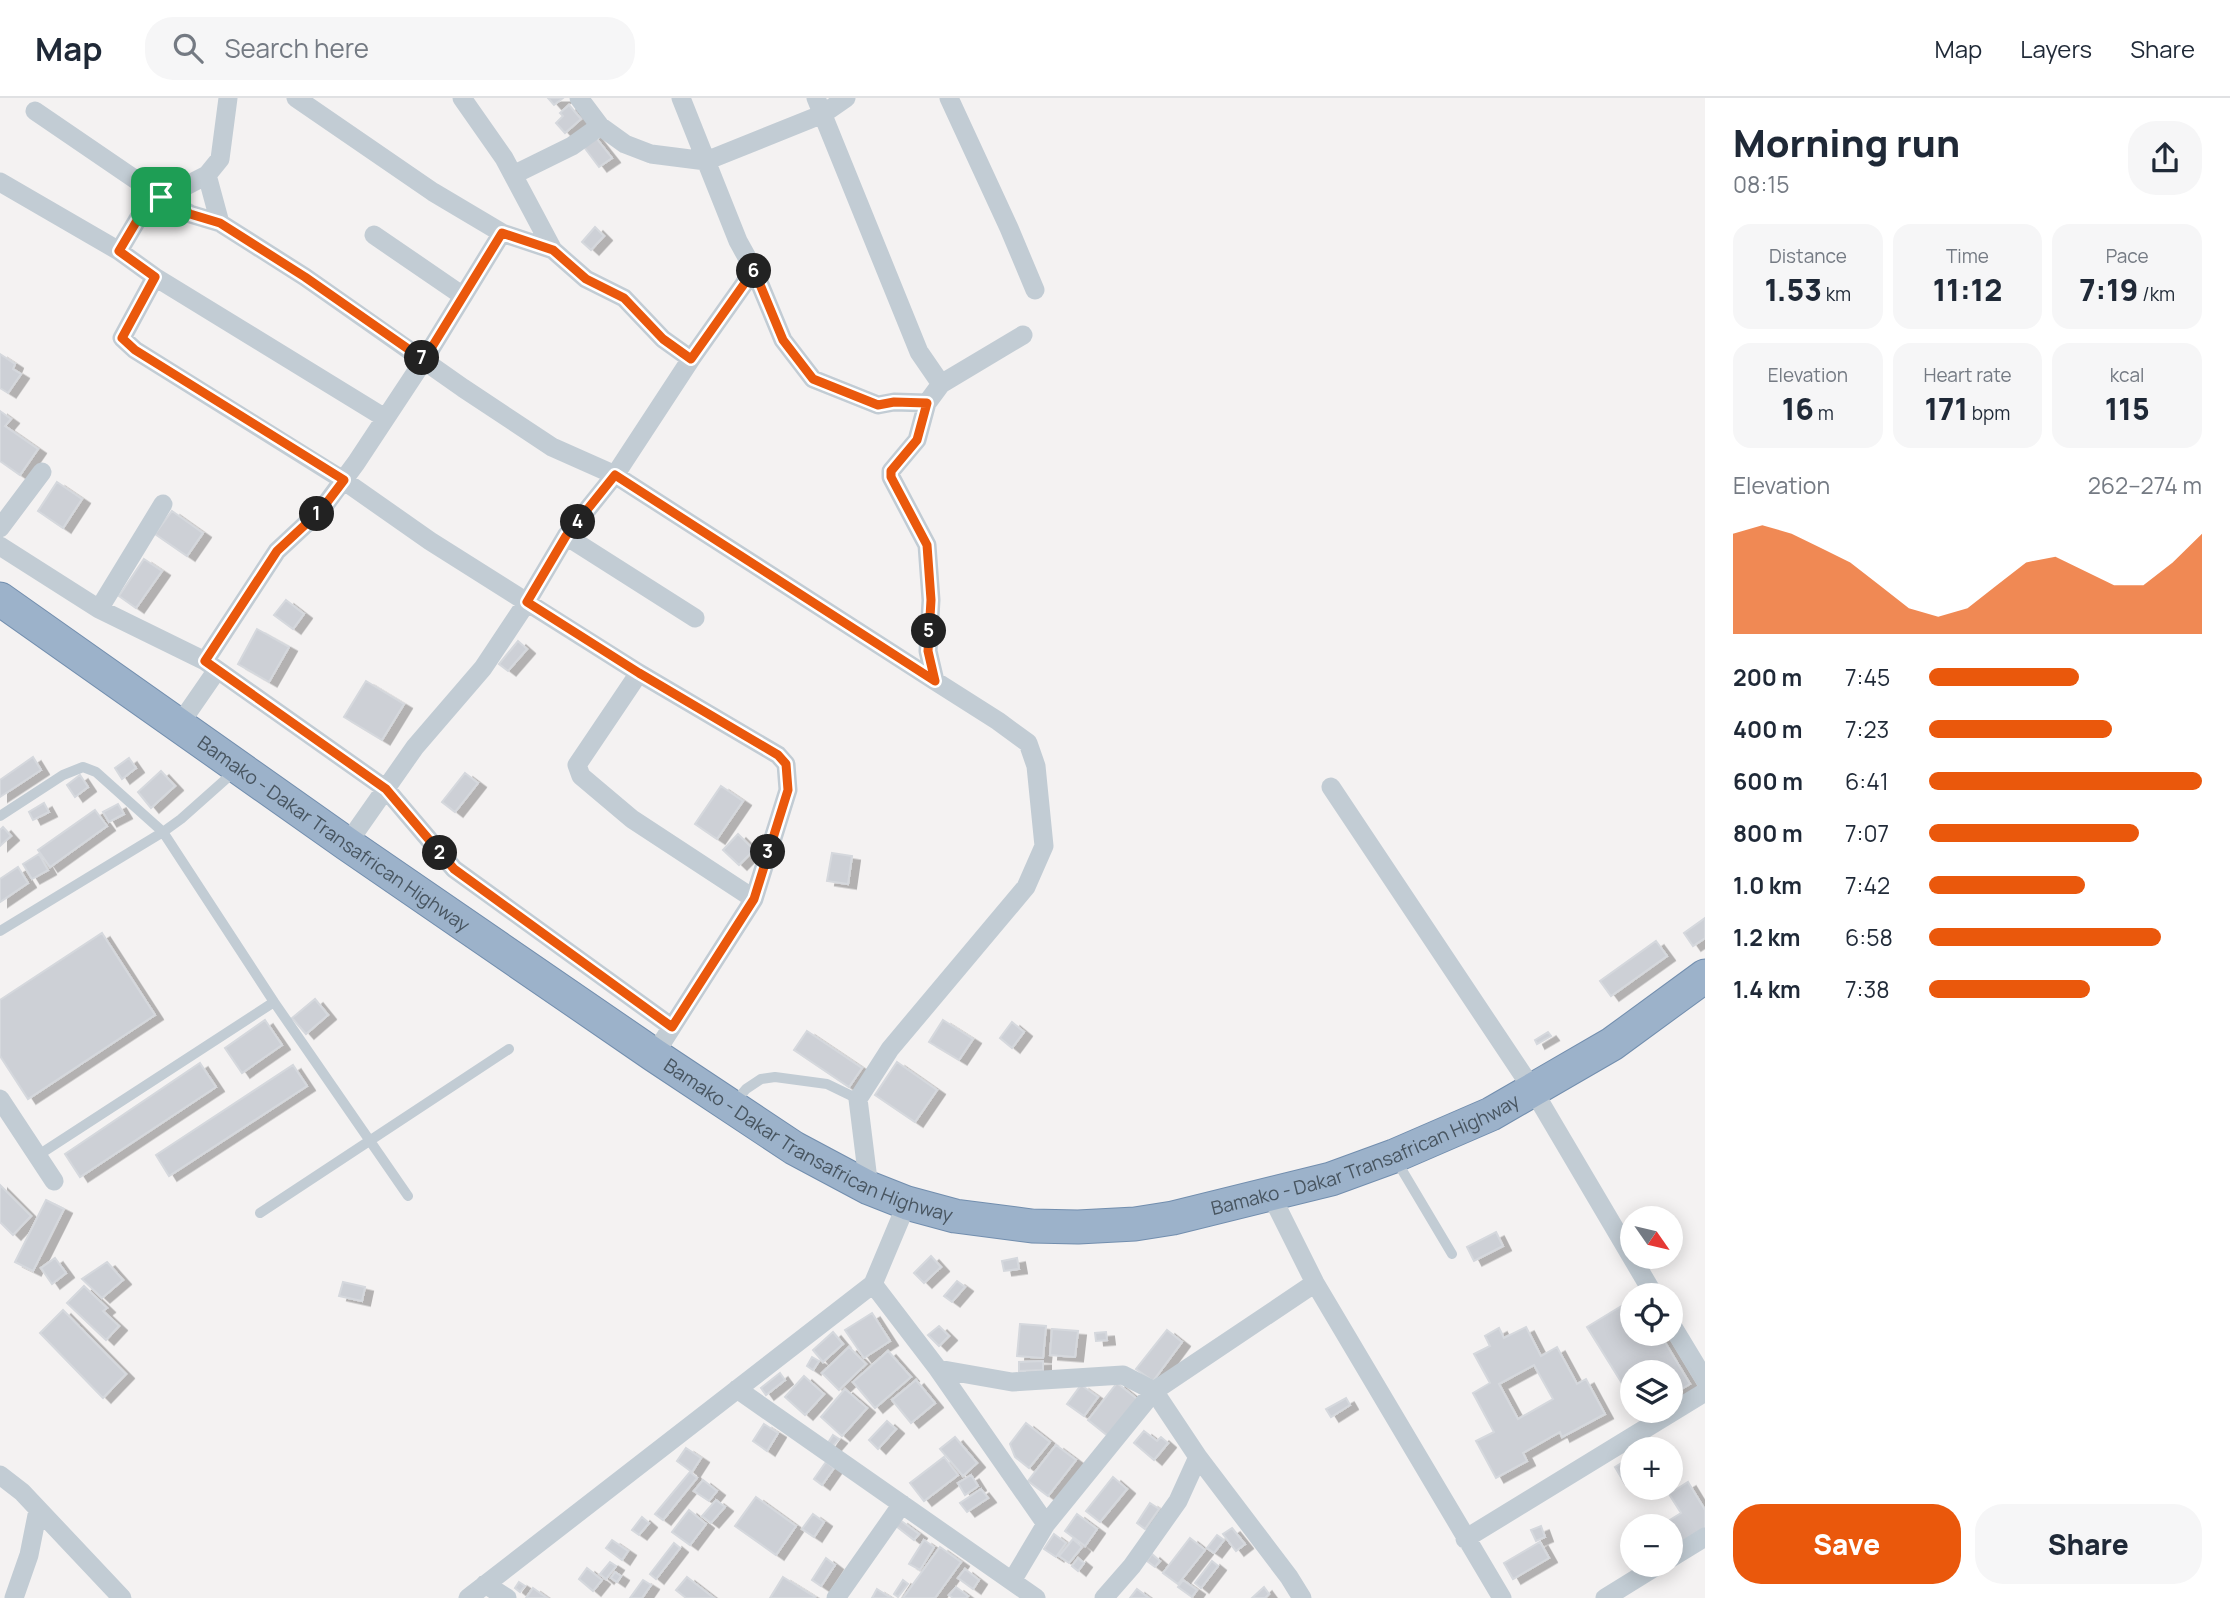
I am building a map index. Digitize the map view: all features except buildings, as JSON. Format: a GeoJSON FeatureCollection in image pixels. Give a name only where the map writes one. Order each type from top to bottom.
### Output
{"type":"FeatureCollection","features":[{"type":"Feature","properties":{"kind":"highway","name":"Bamako - Dakar Transafrican Highway"},"geometry":{"type":"LineString","coordinates":[[0,598],[347,844],[794,1148],[869,1188],[906,1203],[955,1216],[1000,1223],[1078,1227],[1135,1224],[1173,1218],[1331,1179],[1394,1156],[1491,1114],[1612,1044],[1705,976]]}},
{"type":"Feature","properties":{"kind":"street"},"geometry":{"type":"LineString","coordinates":[[119,251],[145,207],[207,174],[220,159],[228,98]]}},
{"type":"Feature","properties":{"kind":"street"},"geometry":{"type":"LineString","coordinates":[[296,98],[433,192],[502,233],[553,250]]}},
{"type":"Feature","properties":{"kind":"street"},"geometry":{"type":"LineString","coordinates":[[462,98],[513,175],[553,250],[586,279],[624,298],[663,339],[691,359]]}},
{"type":"Feature","properties":{"kind":"street"},"geometry":{"type":"LineString","coordinates":[[579,98],[600,127],[625,144],[651,153],[706,161],[820,106],[846,98]]}},
{"type":"Feature","properties":{"kind":"street"},"geometry":{"type":"LineString","coordinates":[[681,98],[738,241],[754,270],[783,340],[813,379],[878,405],[894,402],[927,403]]}},
{"type":"Feature","properties":{"kind":"street"},"geometry":{"type":"LineString","coordinates":[[949,98],[1035,290]]}},
{"type":"Feature","properties":{"kind":"street"},"geometry":{"type":"LineString","coordinates":[[820,106],[919,352],[941,384]]}},
{"type":"Feature","properties":{"kind":"street"},"geometry":{"type":"LineString","coordinates":[[35,111],[161,197],[190,214],[220,223],[305,277],[552,447],[615,475],[998,721],[1028,743],[1035,766],[1044,846],[1026,887],[890,1049],[858,1099],[869,1188]]}},
{"type":"Feature","properties":{"kind":"street"},"geometry":{"type":"LineString","coordinates":[[513,175],[572,146],[600,127]]}},
{"type":"Feature","properties":{"kind":"street"},"geometry":{"type":"LineString","coordinates":[[207,174],[220,223]]}},
{"type":"Feature","properties":{"kind":"street"},"geometry":{"type":"LineString","coordinates":[[0,182],[119,251],[155,277],[385,418]]}},
{"type":"Feature","properties":{"kind":"street"},"geometry":{"type":"LineString","coordinates":[[179,725],[277,551],[322,509],[344,480],[424,360],[502,233]]}},
{"type":"Feature","properties":{"kind":"street"},"geometry":{"type":"LineString","coordinates":[[374,235],[463,296]]}},
{"type":"Feature","properties":{"kind":"street"},"geometry":{"type":"LineString","coordinates":[[347,844],[415,747],[483,668],[527,602],[566,536],[615,475],[691,359],[754,270]]}},
{"type":"Feature","properties":{"kind":"street"},"geometry":{"type":"LineString","coordinates":[[155,277],[122,338],[135,350],[344,480],[430,541],[639,673],[778,755],[786,764],[788,790],[754,899],[654,1055]]}},
{"type":"Feature","properties":{"kind":"street"},"geometry":{"type":"LineString","coordinates":[[935,681],[928,651],[931,600],[927,545],[891,477],[891,471],[917,440],[927,403],[941,384],[1023,335]]}},
{"type":"Feature","properties":{"kind":"street"},"geometry":{"type":"LineString","coordinates":[[0,528],[42,472]]}},
{"type":"Feature","properties":{"kind":"street"},"geometry":{"type":"LineString","coordinates":[[99,609],[163,504]]}},
{"type":"Feature","properties":{"kind":"street"},"geometry":{"type":"LineString","coordinates":[[566,536],[695,618]]}},
{"type":"Feature","properties":{"kind":"street"},"geometry":{"type":"LineString","coordinates":[[0,547],[99,609],[211,666],[386,789],[454,869],[672,1027]]}},
{"type":"Feature","properties":{"kind":"street"},"geometry":{"type":"LineString","coordinates":[[639,673],[577,765],[581,776],[632,819],[754,899]]}},
{"type":"Feature","properties":{"kind":"street"},"geometry":{"type":"LineString","coordinates":[[1331,787],[1533,1090],[1647,1283]]}},
{"type":"Feature","properties":{"kind":"street"},"geometry":{"type":"LineString","coordinates":[[0,1099],[54,1181]]}},
{"type":"Feature","properties":{"kind":"street"},"geometry":{"type":"LineString","coordinates":[[1271,1195],[1315,1283],[1502,1598]]}},
{"type":"Feature","properties":{"kind":"street"},"geometry":{"type":"LineString","coordinates":[[468,1598],[873,1284],[906,1203]]}},
{"type":"Feature","properties":{"kind":"street"},"geometry":{"type":"LineString","coordinates":[[1012,1581],[1046,1524],[1154,1391],[1315,1283]]}},
{"type":"Feature","properties":{"kind":"street"},"geometry":{"type":"LineString","coordinates":[[873,1284],[938,1368],[1046,1524]]}},
{"type":"Feature","properties":{"kind":"street"},"geometry":{"type":"LineString","coordinates":[[1683,1344],[1705,1380]]}},
{"type":"Feature","properties":{"kind":"street"},"geometry":{"type":"LineString","coordinates":[[938,1368],[1012,1382],[1123,1375],[1154,1391],[1198,1457],[1302,1598]]}},
{"type":"Feature","properties":{"kind":"street"},"geometry":{"type":"LineString","coordinates":[[737,1389],[1037,1598]]}},
{"type":"Feature","properties":{"kind":"street"},"geometry":{"type":"LineString","coordinates":[[1465,1539],[1705,1392]]}},
{"type":"Feature","properties":{"kind":"street"},"geometry":{"type":"LineString","coordinates":[[1104,1598],[1132,1566],[1178,1501],[1198,1457]]}},
{"type":"Feature","properties":{"kind":"street"},"geometry":{"type":"LineString","coordinates":[[0,1475],[22,1492],[122,1598]]}},
{"type":"Feature","properties":{"kind":"street"},"geometry":{"type":"LineString","coordinates":[[836,1598],[902,1504]]}},
{"type":"Feature","properties":{"kind":"street"},"geometry":{"type":"LineString","coordinates":[[14,1598],[29,1555],[38,1510]]}},
{"type":"Feature","properties":{"kind":"street"},"geometry":{"type":"LineString","coordinates":[[1683,1551],[1705,1537]]}},
{"type":"Feature","properties":{"kind":"street"},"geometry":{"type":"LineString","coordinates":[[1605,1598],[1639,1577]]}},
{"type":"Feature","properties":{"kind":"street"},"geometry":{"type":"LineString","coordinates":[[485,1584],[507,1598]]}},
{"type":"Feature","properties":{"kind":"lane"},"geometry":{"type":"LineString","coordinates":[[0,816],[63,775],[83,767],[96,772],[163,832],[274,1002],[408,1196]]}},
{"type":"Feature","properties":{"kind":"lane"},"geometry":{"type":"LineString","coordinates":[[0,931],[163,832],[238,768]]}},
{"type":"Feature","properties":{"kind":"lane"},"geometry":{"type":"LineString","coordinates":[[37,1156],[274,1002]]}},
{"type":"Feature","properties":{"kind":"lane"},"geometry":{"type":"LineString","coordinates":[[260,1213],[509,1049]]}},
{"type":"Feature","properties":{"kind":"lane"},"geometry":{"type":"LineString","coordinates":[[733,1105],[746,1089],[761,1079],[775,1077],[827,1084],[858,1099]]}},
{"type":"Feature","properties":{"kind":"lane"},"geometry":{"type":"LineString","coordinates":[[1394,1156],[1452,1254]]}},
{"type":"Feature","properties":{"kind":"route"},"geometry":{"type":"LineString","coordinates":[[161,197],[190,214],[220,223],[305,277],[424,360],[502,233],[553,250],[586,279],[624,298],[663,339],[691,359],[754,270],[783,340],[813,379],[878,405],[894,402],[927,403],[917,440],[891,471],[891,477],[927,545],[931,600],[928,651],[935,681],[615,475],[566,536],[527,602],[639,673],[778,755],[786,764],[788,790],[754,899],[672,1027],[454,869],[386,789],[205,661],[277,551],[322,509],[344,480],[135,350],[122,338],[155,277],[119,251],[145,207],[161,197]]}}]}
